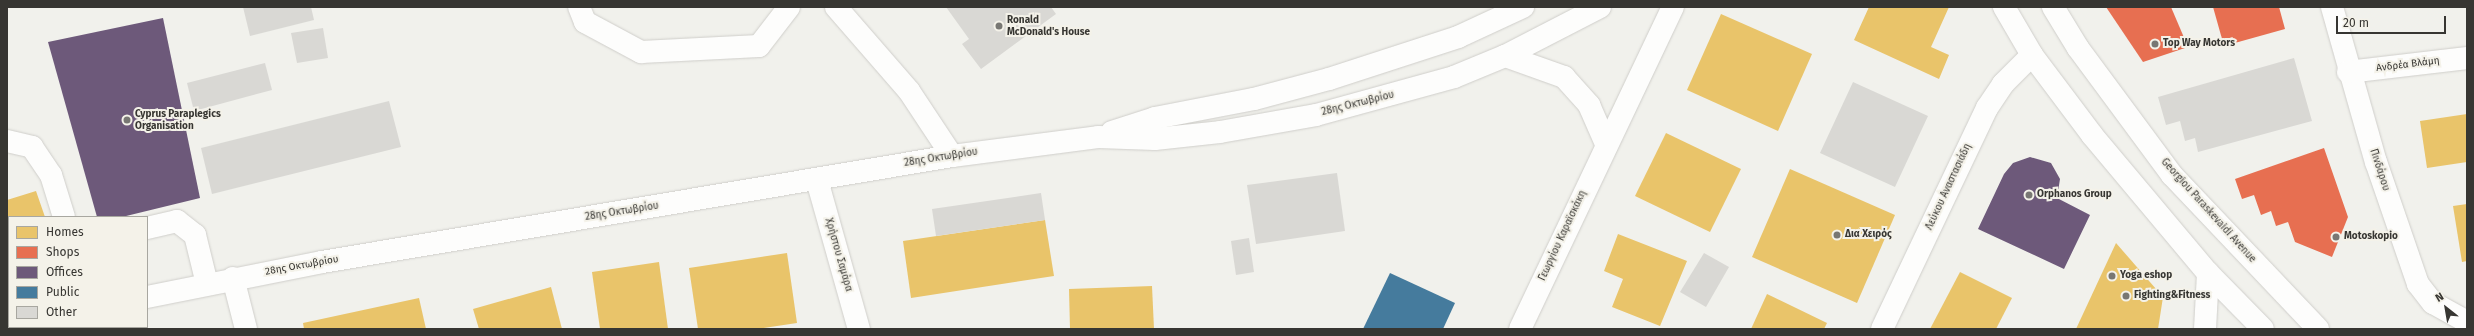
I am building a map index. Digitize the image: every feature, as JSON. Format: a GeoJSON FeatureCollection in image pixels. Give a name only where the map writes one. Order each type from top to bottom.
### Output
{"type":"FeatureCollection","features":[{"type":"Feature","properties":{"kind":"street"},"geometry":{"type":"LineString","coordinates":[[580,7],[585,22],[641,52],[759,46],[789,7]]}},
{"type":"Feature","properties":{"kind":"street"},"geometry":{"type":"LineString","coordinates":[[836,7],[909,91],[952,156]]}},
{"type":"Feature","properties":{"kind":"street","name":"28ης Οκτωβρίου"},"geometry":{"type":"LineString","coordinates":[[1098,137],[1155,118],[1254,99],[1329,79],[1458,37],[1523,7]]}},
{"type":"Feature","properties":{"kind":"street","name":"28ης Οκτωβρίου"},"geometry":{"type":"LineString","coordinates":[[148,297],[233,278],[952,156],[1098,137],[1155,139],[1220,132],[1316,114],[1420,87],[1505,56],[1600,7]]}},
{"type":"Feature","properties":{"kind":"street","name":"Γεωργίου Καραϊσκάκη"},"geometry":{"type":"LineString","coordinates":[[1520,329],[1606,144],[1673,7]]}},
{"type":"Feature","properties":{"kind":"street"},"geometry":{"type":"LineString","coordinates":[[2004,7],[2032,55],[2092,135],[2208,273],[2263,329]]}},
{"type":"Feature","properties":{"kind":"street","name":"Georgiou Paraskevaidi Avenue"},"geometry":{"type":"LineString","coordinates":[[2053,7],[2078,48],[2172,175],[2318,329]]}},
{"type":"Feature","properties":{"kind":"street","name":"Πινδάρου"},"geometry":{"type":"LineString","coordinates":[[2332,7],[2348,72],[2418,284],[2433,303],[2460,319]]}},
{"type":"Feature","properties":{"kind":"street","name":"Λεύκου Αναστασιάδη"},"geometry":{"type":"LineString","coordinates":[[1882,329],[1987,108],[2003,84],[2032,55]]}},
{"type":"Feature","properties":{"kind":"street"},"geometry":{"type":"LineString","coordinates":[[1505,56],[1564,76],[1589,105],[1606,144]]}},
{"type":"Feature","properties":{"kind":"street","name":"Ανδρέα Βλάμη"},"geometry":{"type":"LineString","coordinates":[[2348,72],[2467,58]]}},
{"type":"Feature","properties":{"kind":"street"},"geometry":{"type":"LineString","coordinates":[[7,141],[32,147],[51,175],[64,216]]}},
{"type":"Feature","properties":{"kind":"street","name":"Χρήστου Σαμάρα"},"geometry":{"type":"LineString","coordinates":[[817,180],[859,329]]}},
{"type":"Feature","properties":{"kind":"street"},"geometry":{"type":"LineString","coordinates":[[148,228],[178,221],[195,235],[207,284]]}},
{"type":"Feature","properties":{"kind":"street"},"geometry":{"type":"LineString","coordinates":[[2205,329],[2208,273]]}},
{"type":"Feature","properties":{"kind":"street"},"geometry":{"type":"LineString","coordinates":[[233,278],[246,329]]}},
{"type":"Feature","properties":{"kind":"building: Homes"},"geometry":{"type":"Polygon","coordinates":[[[1869,7],[1949,7],[1931,47],[1949,55],[1939,79],[1854,40],[1869,7]]]}},
{"type":"Feature","properties":{"kind":"building: Homes"},"geometry":{"type":"Polygon","coordinates":[[[1721,14],[1812,54],[1778,131],[1687,90],[1721,14]]]}},
{"type":"Feature","properties":{"kind":"building: Homes"},"geometry":{"type":"Polygon","coordinates":[[[2467,114],[2467,162],[2427,168],[2420,121],[2467,114]]]}},
{"type":"Feature","properties":{"kind":"building: Homes"},"geometry":{"type":"Polygon","coordinates":[[[1666,133],[1741,169],[1710,232],[1635,196],[1666,133]]]}},
{"type":"Feature","properties":{"kind":"building: Homes"},"geometry":{"type":"Polygon","coordinates":[[[1790,169],[1895,215],[1857,303],[1752,257],[1790,169]]]}},
{"type":"Feature","properties":{"kind":"building: Homes"},"geometry":{"type":"Polygon","coordinates":[[[36,191],[45,216],[8,216],[7,278],[7,200],[36,191]]]}},
{"type":"Feature","properties":{"kind":"building: Homes"},"geometry":{"type":"Polygon","coordinates":[[[2467,204],[2467,261],[2462,262],[2453,206],[2467,204]]]}},
{"type":"Feature","properties":{"kind":"building: Homes"},"geometry":{"type":"Polygon","coordinates":[[[1045,220],[1054,276],[911,298],[903,241],[1045,220]]]}},
{"type":"Feature","properties":{"kind":"building: Homes"},"geometry":{"type":"Polygon","coordinates":[[[1618,234],[1687,261],[1660,326],[1612,307],[1623,279],[1604,271],[1618,234]]]}},
{"type":"Feature","properties":{"kind":"building: Homes"},"geometry":{"type":"Polygon","coordinates":[[[2116,243],[2163,297],[2158,329],[2076,329],[2116,243]]]}},
{"type":"Feature","properties":{"kind":"building: Homes"},"geometry":{"type":"Polygon","coordinates":[[[787,253],[797,323],[757,329],[698,329],[689,268],[787,253]]]}},
{"type":"Feature","properties":{"kind":"building: Homes"},"geometry":{"type":"Polygon","coordinates":[[[659,262],[668,329],[600,329],[592,272],[659,262]]]}},
{"type":"Feature","properties":{"kind":"building: Homes"},"geometry":{"type":"Polygon","coordinates":[[[1960,272],[2012,298],[1996,329],[1930,329],[1960,272]]]}},
{"type":"Feature","properties":{"kind":"building: Homes"},"geometry":{"type":"Polygon","coordinates":[[[1152,286],[1154,329],[1070,329],[1069,289],[1152,286]]]}},
{"type":"Feature","properties":{"kind":"building: Homes"},"geometry":{"type":"Polygon","coordinates":[[[551,287],[562,329],[479,329],[473,309],[551,287]]]}},
{"type":"Feature","properties":{"kind":"building: Homes"},"geometry":{"type":"Polygon","coordinates":[[[1767,294],[1827,323],[1824,329],[1751,329],[1767,294]]]}},
{"type":"Feature","properties":{"kind":"building: Homes"},"geometry":{"type":"Polygon","coordinates":[[[419,298],[426,329],[304,329],[303,323],[419,298]]]}},
{"type":"Feature","properties":{"kind":"building: Shops"},"geometry":{"type":"Polygon","coordinates":[[[2106,7],[2171,7],[2188,47],[2143,62],[2106,7]]]}},
{"type":"Feature","properties":{"kind":"building: Shops"},"geometry":{"type":"Polygon","coordinates":[[[2213,7],[2279,7],[2285,29],[2224,46],[2213,7]]]}},
{"type":"Feature","properties":{"kind":"building: Shops"},"geometry":{"type":"Polygon","coordinates":[[[2324,148],[2348,217],[2332,257],[2295,242],[2288,222],[2276,226],[2271,211],[2261,215],[2254,195],[2242,199],[2235,179],[2324,148]]]}},
{"type":"Feature","properties":{"kind":"building: Offices","name":"Cyprus Paraplegics Organisation"},"geometry":{"type":"Polygon","coordinates":[[[163,18],[200,198],[126,216],[97,216],[48,42],[163,18]]]}},
{"type":"Feature","properties":{"kind":"building: Offices"},"geometry":{"type":"Polygon","coordinates":[[[2030,157],[2051,163],[2060,179],[2057,198],[2090,215],[2064,269],[1978,229],[2004,174],[2013,163],[2030,157]]]}},
{"type":"Feature","properties":{"kind":"building: Public"},"geometry":{"type":"Polygon","coordinates":[[[1390,273],[1455,303],[1443,329],[1363,329],[1390,273]]]}},
{"type":"Feature","properties":{"kind":"building: Other"},"geometry":{"type":"Polygon","coordinates":[[[243,7],[311,7],[314,20],[250,36],[243,7]]]}},
{"type":"Feature","properties":{"kind":"building: Other","name":"Ronald McDonald's House"},"geometry":{"type":"Polygon","coordinates":[[[946,7],[1051,7],[1056,14],[981,69],[962,44],[969,39],[946,7]]]}},
{"type":"Feature","properties":{"kind":"building: Other"},"geometry":{"type":"Polygon","coordinates":[[[323,28],[328,58],[297,63],[291,33],[323,28]]]}},
{"type":"Feature","properties":{"kind":"building: Other"},"geometry":{"type":"Polygon","coordinates":[[[2294,58],[2312,121],[2198,152],[2195,138],[2185,141],[2180,121],[2166,125],[2158,97],[2294,58]]]}},
{"type":"Feature","properties":{"kind":"building: Other"},"geometry":{"type":"Polygon","coordinates":[[[265,63],[272,90],[194,111],[187,83],[265,63]]]}},
{"type":"Feature","properties":{"kind":"building: Other"},"geometry":{"type":"Polygon","coordinates":[[[1853,82],[1928,116],[1895,187],[1820,153],[1853,82]]]}},
{"type":"Feature","properties":{"kind":"building: Other"},"geometry":{"type":"Polygon","coordinates":[[[389,101],[401,147],[212,194],[201,148],[389,101]]]}},
{"type":"Feature","properties":{"kind":"building: Other"},"geometry":{"type":"Polygon","coordinates":[[[1337,173],[1345,231],[1256,244],[1247,185],[1337,173]]]}},
{"type":"Feature","properties":{"kind":"building: Other"},"geometry":{"type":"Polygon","coordinates":[[[1041,193],[1045,220],[936,236],[932,209],[1041,193]]]}},
{"type":"Feature","properties":{"kind":"building: Other"},"geometry":{"type":"Polygon","coordinates":[[[1249,238],[1254,272],[1236,275],[1231,241],[1249,238]]]}},
{"type":"Feature","properties":{"kind":"building: Other"},"geometry":{"type":"Polygon","coordinates":[[[1704,253],[1729,267],[1706,307],[1680,292],[1704,253]]]}},
{"type":"Feature","properties":{"kind":"place","name":"Ronald McDonald's House"},"geometry":{"type":"Point","coordinates":[999,26]}},
{"type":"Feature","properties":{"kind":"place","name":"Top Way Motors"},"geometry":{"type":"Point","coordinates":[2155,44]}},
{"type":"Feature","properties":{"kind":"place","name":"Cyprus Paraplegics Organisation"},"geometry":{"type":"Point","coordinates":[127,120]}},
{"type":"Feature","properties":{"kind":"place","name":"Orphanos Group"},"geometry":{"type":"Point","coordinates":[2029,195]}},
{"type":"Feature","properties":{"kind":"place","name":"Δια Χειρός"},"geometry":{"type":"Point","coordinates":[1837,235]}},
{"type":"Feature","properties":{"kind":"place","name":"Motoskopio"},"geometry":{"type":"Point","coordinates":[2336,237]}},
{"type":"Feature","properties":{"kind":"place","name":"Yoga eshop"},"geometry":{"type":"Point","coordinates":[2112,276]}},
{"type":"Feature","properties":{"kind":"place","name":"Fighting&Fitness"},"geometry":{"type":"Point","coordinates":[2126,296]}}]}
